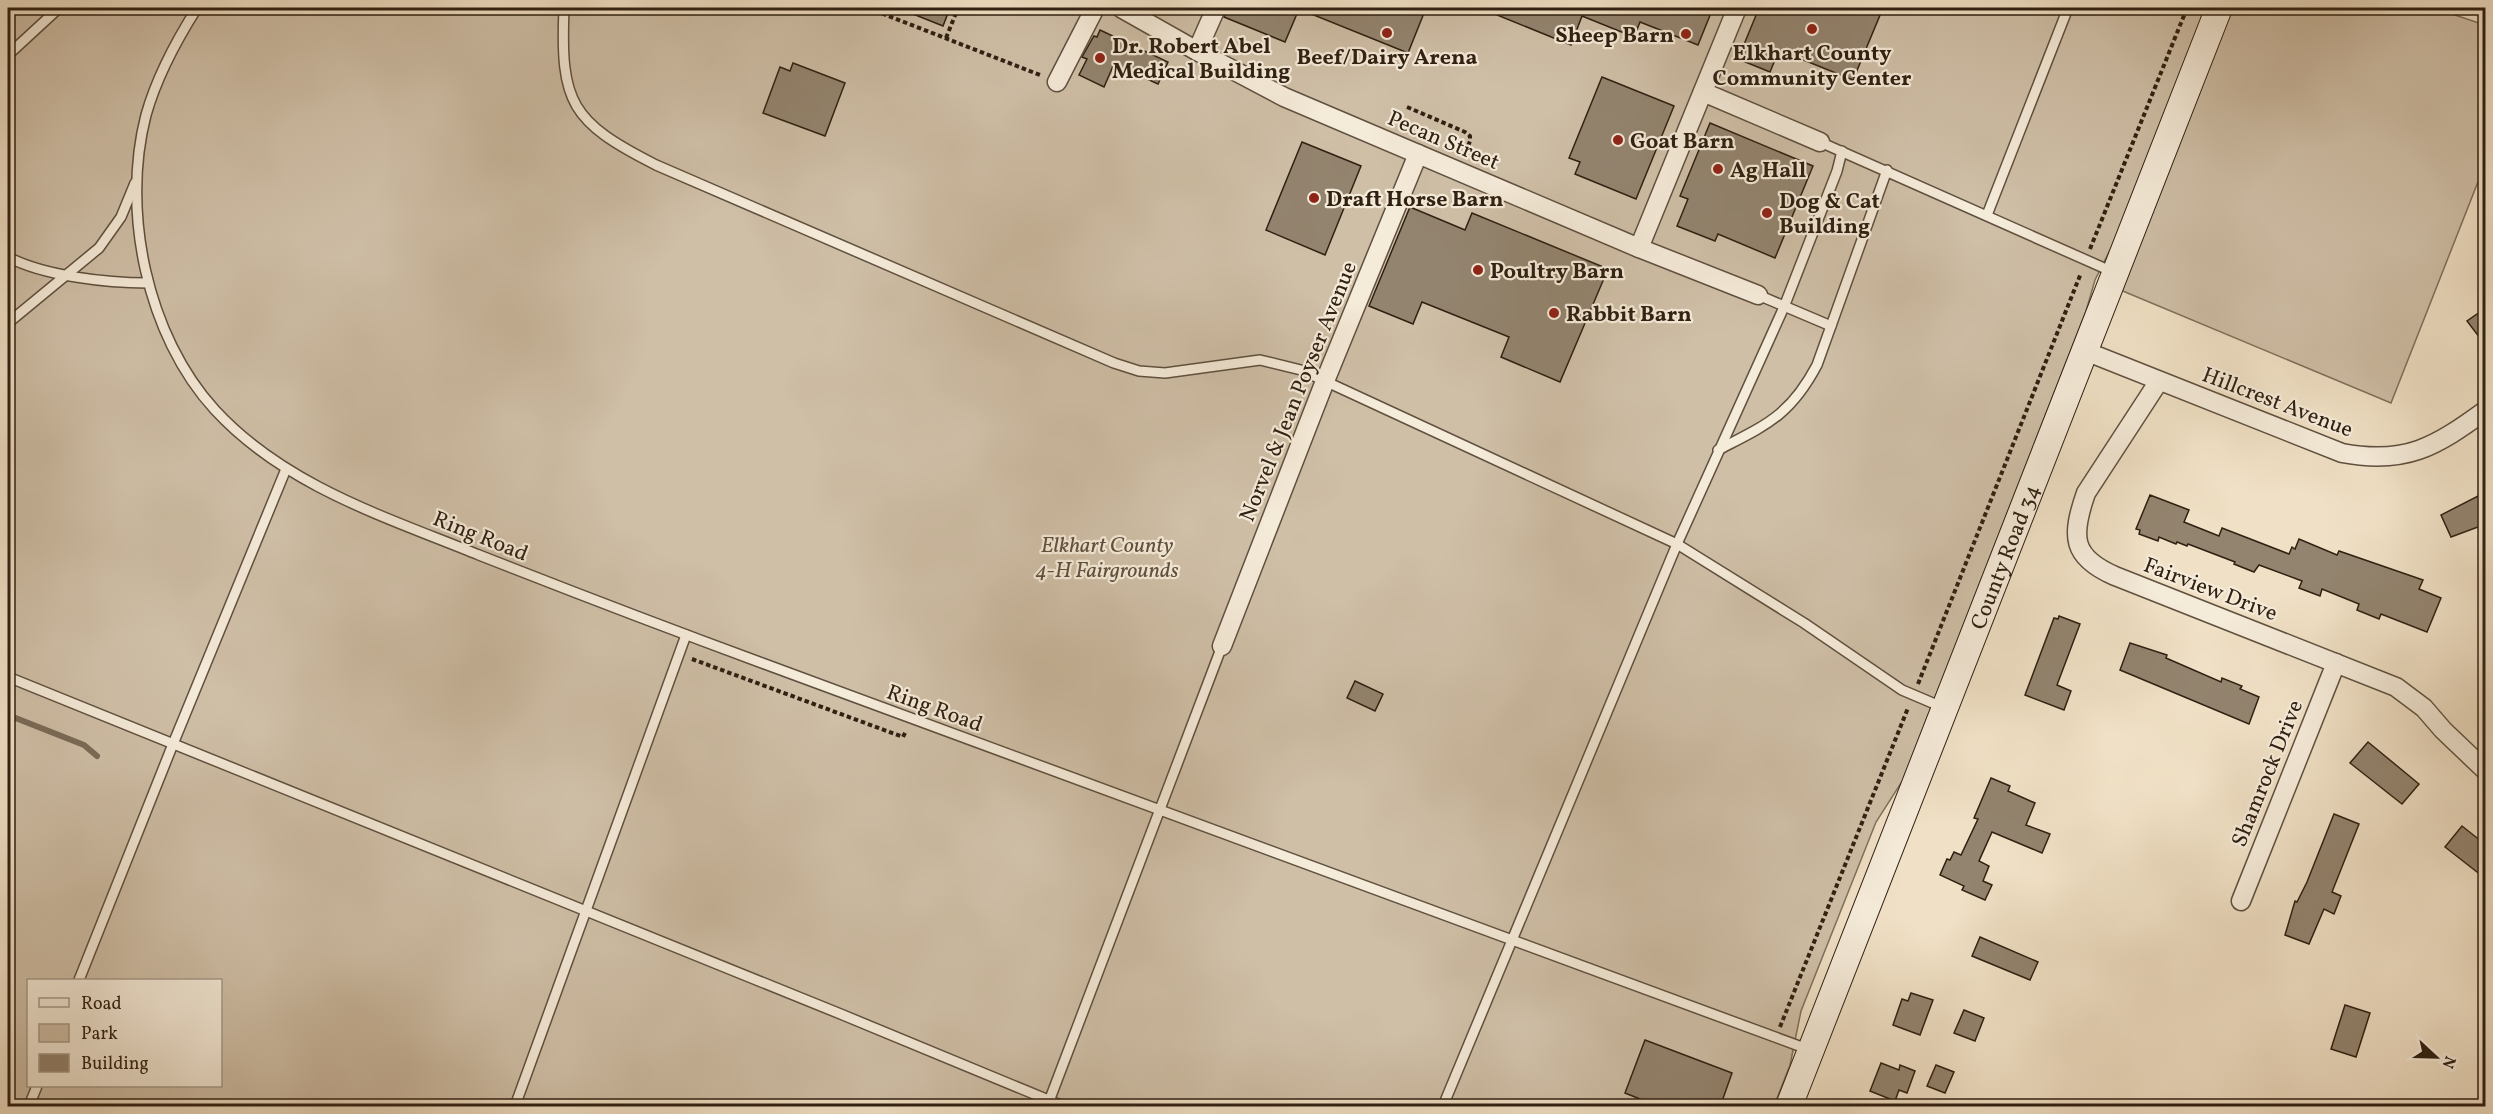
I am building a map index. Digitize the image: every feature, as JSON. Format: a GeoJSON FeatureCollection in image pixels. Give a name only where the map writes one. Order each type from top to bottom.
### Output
{"type":"FeatureCollection","features":[{"type":"Feature","properties":{"kind":"street"},"geometry":{"type":"LineString","coordinates":[[1050,79],[1095,8]]}},
{"type":"Feature","properties":{"kind":"street","name":"Pecan Street"},"geometry":{"type":"LineString","coordinates":[[1120,8],[1284,97],[1639,248],[1758,295]]}},
{"type":"Feature","properties":{"kind":"street"},"geometry":{"type":"LineString","coordinates":[[1197,51],[1216,8]]}},
{"type":"Feature","properties":{"kind":"street"},"geometry":{"type":"LineString","coordinates":[[1639,248],[1737,8]]}},
{"type":"Feature","properties":{"kind":"street","name":"County Road 34"},"geometry":{"type":"LineString","coordinates":[[1789,1107],[2219,8]]}},
{"type":"Feature","properties":{"kind":"street"},"geometry":{"type":"LineString","coordinates":[[1703,92],[1820,142]]}},
{"type":"Feature","properties":{"kind":"street","name":"Norvel & Jean Poyser Avenue"},"geometry":{"type":"LineString","coordinates":[[1222,646],[1325,381],[1418,154]]}},
{"type":"Feature","properties":{"kind":"street","name":"Hillcrest Avenue"},"geometry":{"type":"LineString","coordinates":[[2085,351],[2342,453],[2365,457],[2388,458],[2423,449],[2454,433],[2486,410]]}},
{"type":"Feature","properties":{"kind":"street","name":"Fairview Drive"},"geometry":{"type":"LineString","coordinates":[[2158,381],[2086,494],[2079,514],[2077,536],[2082,553],[2097,568],[2115,576],[2379,679],[2411,696],[2486,771]]}},
{"type":"Feature","properties":{"kind":"street","name":"Shamrock Drive"},"geometry":{"type":"LineString","coordinates":[[2241,902],[2336,663]]}},
{"type":"Feature","properties":{"kind":"lane"},"geometry":{"type":"LineString","coordinates":[[8,55],[59,8]]}},
{"type":"Feature","properties":{"kind":"lane","name":"Ring Road"},"geometry":{"type":"LineString","coordinates":[[197,8],[169,57],[147,113],[139,148],[136,181],[140,234],[148,283],[166,330],[194,385],[217,412],[243,436],[286,469],[355,505],[686,635],[1811,1051]]}},
{"type":"Feature","properties":{"kind":"lane"},"geometry":{"type":"LineString","coordinates":[[564,8],[564,69],[572,98],[588,123],[603,135],[656,165],[1114,363],[1139,371],[1165,373],[1260,360],[1301,370],[1677,544],[1804,623],[1913,696],[1945,708]]}},
{"type":"Feature","properties":{"kind":"lane"},"geometry":{"type":"LineString","coordinates":[[1987,216],[2068,8]]}},
{"type":"Feature","properties":{"kind":"lane"},"geometry":{"type":"LineString","coordinates":[[1820,142],[2115,273]]}},
{"type":"Feature","properties":{"kind":"lane"},"geometry":{"type":"LineString","coordinates":[[1443,1107],[1677,544],[1784,306],[1837,171],[1842,151]]}},
{"type":"Feature","properties":{"kind":"lane"},"geometry":{"type":"LineString","coordinates":[[1718,450],[1767,425],[1793,403],[1806,387],[1832,326],[1887,170]]}},
{"type":"Feature","properties":{"kind":"lane"},"geometry":{"type":"LineString","coordinates":[[8,323],[99,248],[121,217],[136,181]]}},
{"type":"Feature","properties":{"kind":"lane"},"geometry":{"type":"LineString","coordinates":[[8,257],[20,264],[113,283],[148,283]]}},
{"type":"Feature","properties":{"kind":"lane"},"geometry":{"type":"LineString","coordinates":[[1758,295],[1832,326]]}},
{"type":"Feature","properties":{"kind":"lane"},"geometry":{"type":"LineString","coordinates":[[80,979],[286,469]]}},
{"type":"Feature","properties":{"kind":"lane"},"geometry":{"type":"LineString","coordinates":[[515,1107],[686,635]]}},
{"type":"Feature","properties":{"kind":"lane"},"geometry":{"type":"LineString","coordinates":[[1048,1104],[1222,646]]}},
{"type":"Feature","properties":{"kind":"lane"},"geometry":{"type":"LineString","coordinates":[[8,677],[1048,1104],[1063,1107]]}},
{"type":"Feature","properties":{"kind":"lane"},"geometry":{"type":"LineString","coordinates":[[29,1107],[37,1087]]}},
{"type":"Feature","properties":{"kind":"path"},"geometry":{"type":"LineString","coordinates":[[868,8],[1050,79]]}},
{"type":"Feature","properties":{"kind":"path"},"geometry":{"type":"LineString","coordinates":[[946,38],[958,8]]}},
{"type":"Feature","properties":{"kind":"path"},"geometry":{"type":"LineString","coordinates":[[1776,1038],[2187,8]]}},
{"type":"Feature","properties":{"kind":"path"},"geometry":{"type":"LineString","coordinates":[[1407,106],[1470,135],[1470,141],[1457,170]]}},
{"type":"Feature","properties":{"kind":"path"},"geometry":{"type":"LineString","coordinates":[[679,654],[903,737],[911,719]]}},
{"type":"Feature","properties":{"kind":"green space","name":"Elkhart County 4-H Fairgrounds"},"geometry":{"type":"Polygon","coordinates":[[[8,8],[2207,8],[2114,242],[2095,280],[2086,311],[1903,780],[1876,822],[1801,1011],[1790,1065],[1774,1106],[8,1106],[8,8]]]}},
{"type":"Feature","properties":{"kind":"green space"},"geometry":{"type":"Polygon","coordinates":[[[2230,8],[2434,8],[2485,25],[2485,164],[2391,403],[2118,289],[2230,8]]]}},
{"type":"Feature","properties":{"kind":"building"},"geometry":{"type":"Polygon","coordinates":[[[898,8],[950,8],[943,26],[898,8]]]}},
{"type":"Feature","properties":{"kind":"building","name":"Beef/Dairy Arena"},"geometry":{"type":"Polygon","coordinates":[[[1227,8],[1426,8],[1408,53],[1299,9],[1285,42],[1224,17],[1227,8]]]}},
{"type":"Feature","properties":{"kind":"building"},"geometry":{"type":"Polygon","coordinates":[[[1480,8],[1713,8],[1698,45],[1640,22],[1634,37],[1582,16],[1571,45],[1480,8]]]}},
{"type":"Feature","properties":{"kind":"building","name":"Elkhart County Community Center"},"geometry":{"type":"Polygon","coordinates":[[[1759,8],[1883,8],[1853,80],[1779,50],[1770,72],[1738,59],[1759,8]]]}},
{"type":"Feature","properties":{"kind":"building"},"geometry":{"type":"Polygon","coordinates":[[[1100,30],[1168,62],[1158,84],[1114,64],[1104,87],[1079,75],[1087,59],[1082,57],[1100,30]]]}},
{"type":"Feature","properties":{"kind":"building"},"geometry":{"type":"Polygon","coordinates":[[[793,63],[845,83],[825,136],[763,113],[780,67],[790,71],[793,63]]]}},
{"type":"Feature","properties":{"kind":"building","name":"Goat Barn"},"geometry":{"type":"Polygon","coordinates":[[[1602,77],[1674,106],[1636,199],[1575,174],[1580,162],[1569,158],[1602,77]]]}},
{"type":"Feature","properties":{"kind":"building"},"geometry":{"type":"Polygon","coordinates":[[[1710,123],[1813,166],[1775,258],[1718,234],[1715,241],[1677,226],[1688,199],[1680,196],[1710,123]]]}},
{"type":"Feature","properties":{"kind":"building","name":"Draft Horse Barn"},"geometry":{"type":"Polygon","coordinates":[[[1302,142],[1361,166],[1325,255],[1266,230],[1302,142]]]}},
{"type":"Feature","properties":{"kind":"building"},"geometry":{"type":"Polygon","coordinates":[[[1410,207],[1465,230],[1472,213],[1608,269],[1560,382],[1501,357],[1509,337],[1422,302],[1413,324],[1369,306],[1410,207]]]}},
{"type":"Feature","properties":{"kind":"building"},"geometry":{"type":"Polygon","coordinates":[[[2486,308],[2486,346],[2467,321],[2486,308]]]}},
{"type":"Feature","properties":{"kind":"building"},"geometry":{"type":"Polygon","coordinates":[[[2486,492],[2486,524],[2451,537],[2441,515],[2486,492]]]}},
{"type":"Feature","properties":{"kind":"building"},"geometry":{"type":"Polygon","coordinates":[[[2150,495],[2189,510],[2184,522],[2219,536],[2222,528],[2289,554],[2292,547],[2295,549],[2299,539],[2337,555],[2339,551],[2423,580],[2419,589],[2441,598],[2427,632],[2381,614],[2379,619],[2357,610],[2359,604],[2322,589],[2320,596],[2299,588],[2302,581],[2259,565],[2254,572],[2188,544],[2187,546],[2177,542],[2176,544],[2159,537],[2158,541],[2139,534],[2140,530],[2136,529],[2150,495]]]}},
{"type":"Feature","properties":{"kind":"building"},"geometry":{"type":"Polygon","coordinates":[[[2059,616],[2080,624],[2057,685],[2071,691],[2064,710],[2025,695],[2054,618],[2058,619],[2059,616]]]}},
{"type":"Feature","properties":{"kind":"building"},"geometry":{"type":"Polygon","coordinates":[[[2130,643],[2167,655],[2166,658],[2221,682],[2222,678],[2242,686],[2240,689],[2259,697],[2249,724],[2120,670],[2130,643]]]}},
{"type":"Feature","properties":{"kind":"building"},"geometry":{"type":"Polygon","coordinates":[[[1355,681],[1383,694],[1375,711],[1347,698],[1355,681]]]}},
{"type":"Feature","properties":{"kind":"building"},"geometry":{"type":"Polygon","coordinates":[[[2368,742],[2419,784],[2402,804],[2350,763],[2368,742]]]}},
{"type":"Feature","properties":{"kind":"building"},"geometry":{"type":"Polygon","coordinates":[[[1991,778],[2010,786],[2008,791],[2035,803],[2026,825],[2050,834],[2042,853],[1992,832],[1979,861],[1989,866],[1983,881],[1992,885],[1985,900],[1962,890],[1964,886],[1940,875],[1947,859],[1950,860],[1954,852],[1961,855],[1978,819],[1974,818],[1991,778]]]}},
{"type":"Feature","properties":{"kind":"building"},"geometry":{"type":"Polygon","coordinates":[[[2334,814],[2359,824],[2332,892],[2341,896],[2334,914],[2324,909],[2309,944],[2285,935],[2295,901],[2297,902],[2307,882],[2334,814]]]}},
{"type":"Feature","properties":{"kind":"building"},"geometry":{"type":"Polygon","coordinates":[[[2462,826],[2486,845],[2486,879],[2445,847],[2462,826]]]}},
{"type":"Feature","properties":{"kind":"building"},"geometry":{"type":"Polygon","coordinates":[[[1980,937],[2038,962],[2030,980],[1972,956],[1980,937]]]}},
{"type":"Feature","properties":{"kind":"building"},"geometry":{"type":"Polygon","coordinates":[[[1911,993],[1933,1000],[1920,1035],[1893,1025],[1902,999],[1908,1001],[1911,993]]]}},
{"type":"Feature","properties":{"kind":"building"},"geometry":{"type":"Polygon","coordinates":[[[2345,1005],[2370,1013],[2356,1057],[2331,1049],[2345,1005]]]}},
{"type":"Feature","properties":{"kind":"building"},"geometry":{"type":"Polygon","coordinates":[[[1964,1010],[1984,1018],[1975,1041],[1954,1033],[1964,1010]]]}},
{"type":"Feature","properties":{"kind":"building"},"geometry":{"type":"Polygon","coordinates":[[[1645,1040],[1732,1073],[1720,1107],[1660,1107],[1625,1093],[1645,1040]]]}},
{"type":"Feature","properties":{"kind":"building"},"geometry":{"type":"Polygon","coordinates":[[[1881,1063],[1899,1070],[1900,1065],[1915,1071],[1907,1093],[1899,1090],[1895,1101],[1870,1091],[1881,1063]]]}},
{"type":"Feature","properties":{"kind":"building"},"geometry":{"type":"Polygon","coordinates":[[[1936,1065],[1954,1072],[1945,1093],[1927,1086],[1936,1065]]]}},
{"type":"Feature","properties":{"kind":"waterway"},"geometry":{"type":"LineString","coordinates":[[8,715],[84,745],[97,756]]}},
{"type":"Feature","properties":{"kind":"place","name":"Elkhart County Community Center"},"geometry":{"type":"Point","coordinates":[1812,29]}},
{"type":"Feature","properties":{"kind":"place","name":"Beef/Dairy Arena"},"geometry":{"type":"Point","coordinates":[1387,33]}},
{"type":"Feature","properties":{"kind":"place","name":"Sheep Barn"},"geometry":{"type":"Point","coordinates":[1686,34]}},
{"type":"Feature","properties":{"kind":"place","name":"Dr. Robert Abel Medical Building"},"geometry":{"type":"Point","coordinates":[1100,58]}},
{"type":"Feature","properties":{"kind":"place","name":"Goat Barn"},"geometry":{"type":"Point","coordinates":[1618,140]}},
{"type":"Feature","properties":{"kind":"place","name":"Ag Hall"},"geometry":{"type":"Point","coordinates":[1718,169]}},
{"type":"Feature","properties":{"kind":"place","name":"Draft Horse Barn"},"geometry":{"type":"Point","coordinates":[1314,198]}},
{"type":"Feature","properties":{"kind":"place","name":"Dog & Cat Building"},"geometry":{"type":"Point","coordinates":[1767,213]}},
{"type":"Feature","properties":{"kind":"place","name":"Poultry Barn"},"geometry":{"type":"Point","coordinates":[1478,270]}},
{"type":"Feature","properties":{"kind":"place","name":"Rabbit Barn"},"geometry":{"type":"Point","coordinates":[1554,313]}}]}
